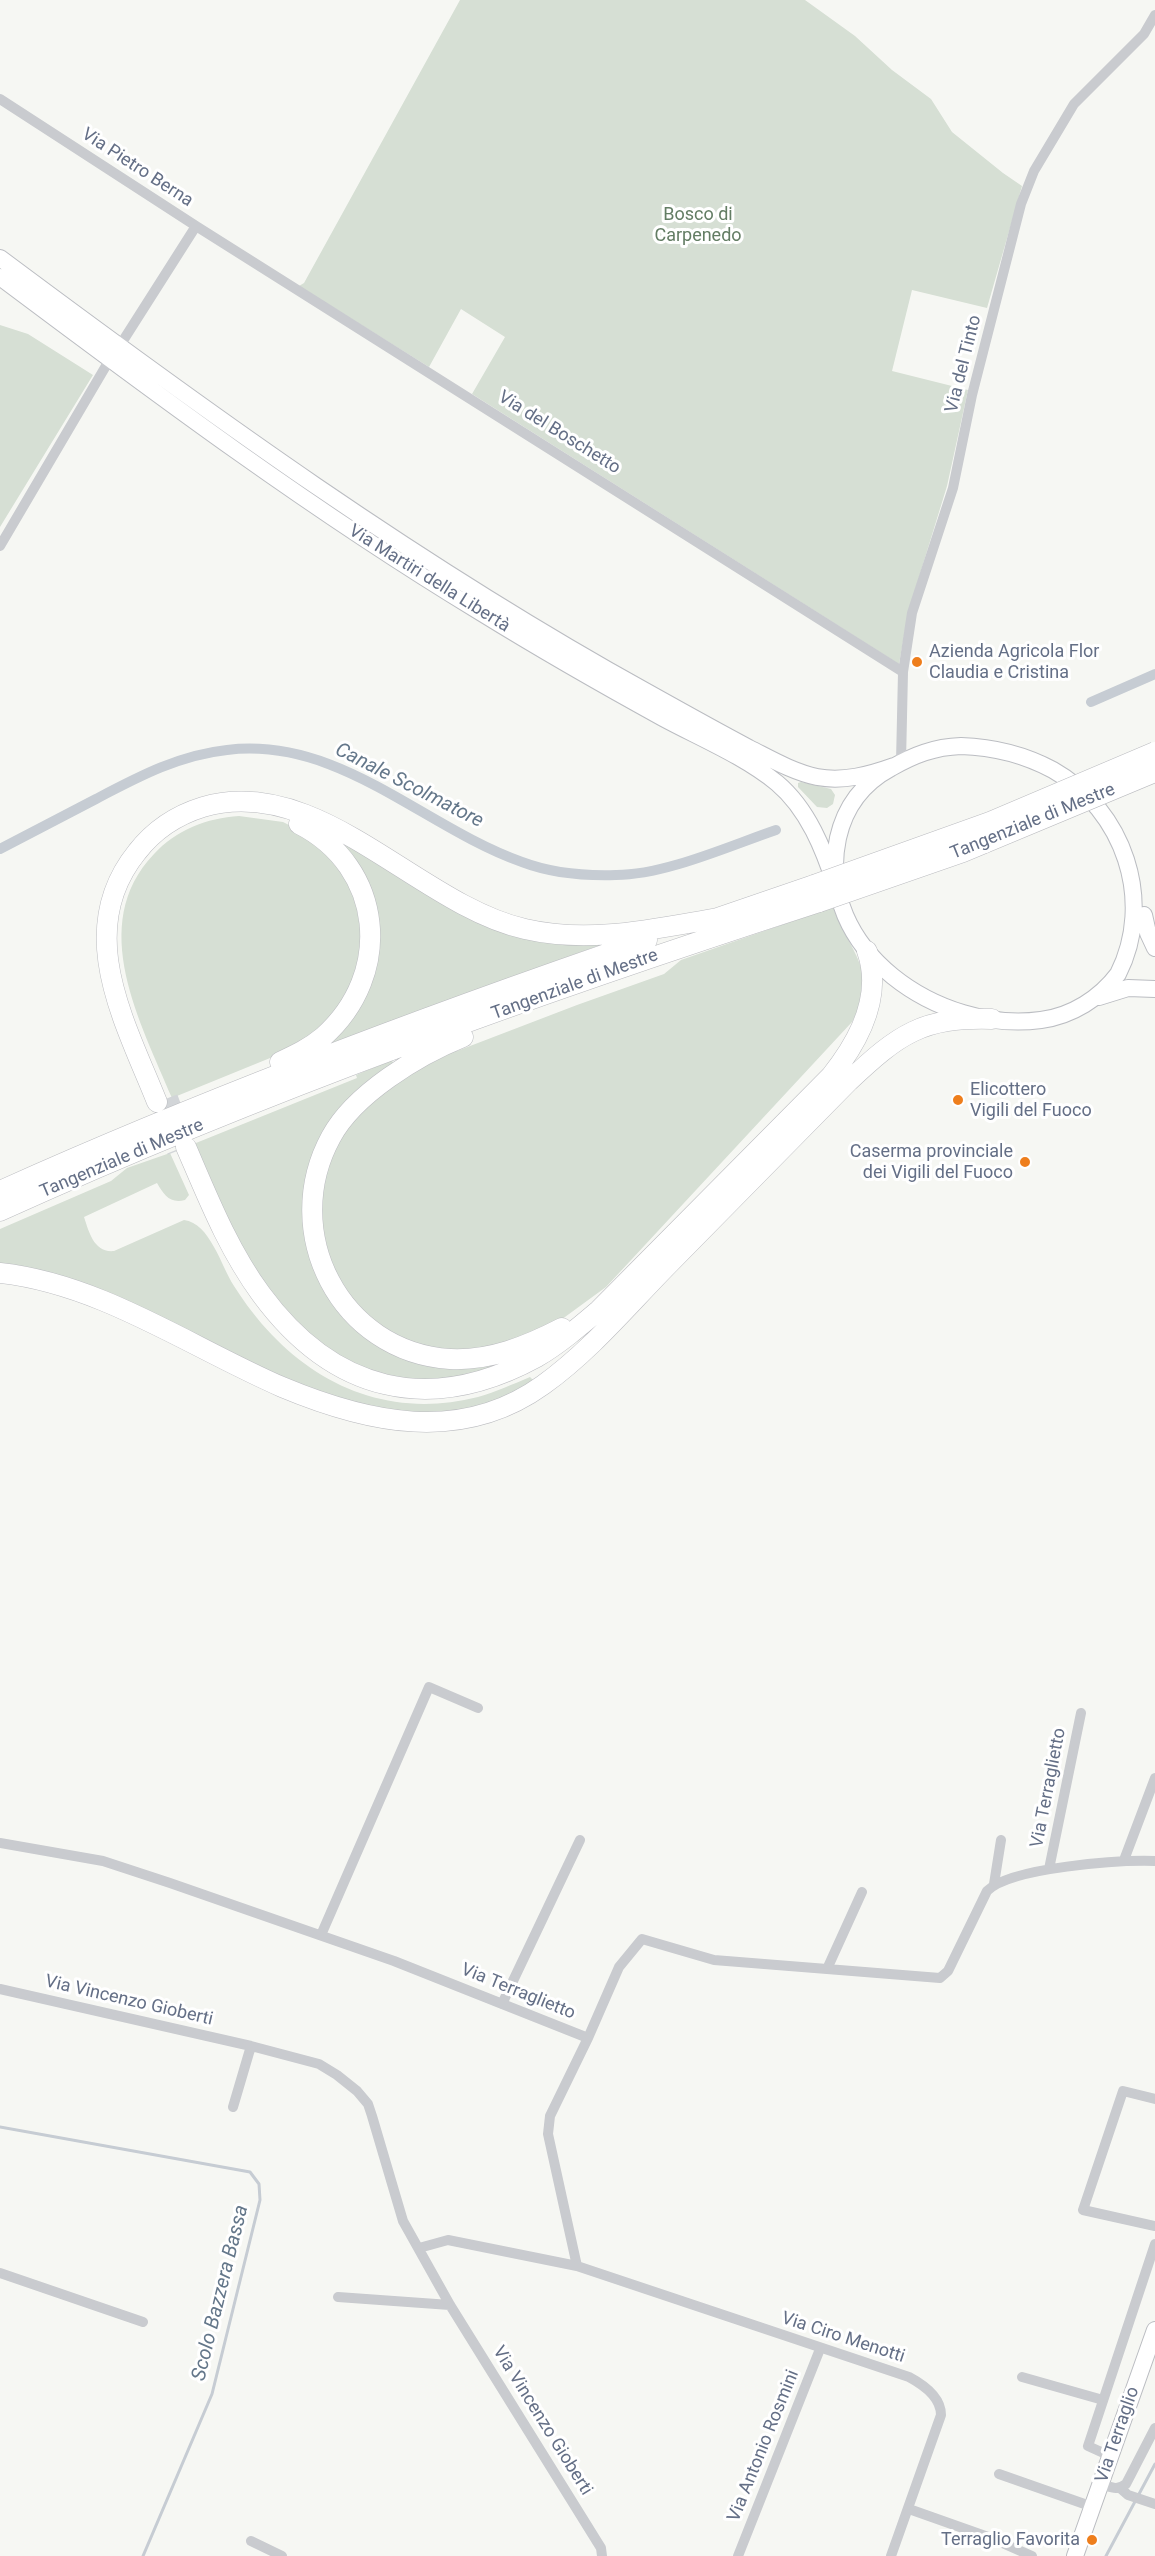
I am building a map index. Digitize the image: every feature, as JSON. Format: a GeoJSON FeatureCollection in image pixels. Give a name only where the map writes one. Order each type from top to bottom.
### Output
{"type":"FeatureCollection","features":[{"type":"Feature","properties":{"kind":"highway","name":"Tangenziale di Mestre"},"geometry":{"type":"LineString","coordinates":[[0,1211],[324,1076],[817,893],[1155,752]]}},
{"type":"Feature","properties":{"kind":"highway","name":"Tangenziale di Mestre"},"geometry":{"type":"LineString","coordinates":[[0,1191],[182,1113],[351,1046],[555,971],[718,918],[963,852],[1155,771]]}},
{"type":"Feature","properties":{"kind":"highway"},"geometry":{"type":"LineString","coordinates":[[182,1113],[205,1094],[309,1048],[334,1026],[357,992],[369,957],[370,920],[366,902],[352,870],[341,855],[314,831],[298,823],[264,814],[234,812],[208,817],[180,830],[155,849],[131,883],[119,921],[120,965],[133,1015],[162,1100],[126,1024],[112,982],[105,942],[107,918],[114,891],[138,850],[167,824],[195,810],[228,802],[245,801],[285,808],[342,833],[462,905],[496,921],[525,929],[570,935],[605,936],[718,918]]}},
{"type":"Feature","properties":{"kind":"highway"},"geometry":{"type":"LineString","coordinates":[[653,1280],[616,1314],[586,1336],[537,1369],[507,1384],[447,1399],[415,1401],[378,1396],[337,1378],[307,1358],[259,1310],[227,1261],[182,1149],[231,1247],[270,1305],[289,1327],[322,1355],[356,1375],[408,1389],[438,1389],[466,1384],[503,1373],[557,1344],[627,1285],[842,1063],[858,1035],[871,1000],[873,977],[867,951]]}},
{"type":"Feature","properties":{"kind":"highway"},"geometry":{"type":"LineString","coordinates":[[620,968],[579,993],[444,1045],[414,1062],[364,1097],[337,1127],[324,1151],[316,1177],[313,1220],[321,1263],[341,1300],[356,1317],[380,1336],[398,1346],[423,1355],[465,1359],[516,1349],[567,1325],[627,1285]]}},
{"type":"Feature","properties":{"kind":"highway"},"geometry":{"type":"LineString","coordinates":[[0,1273],[57,1286],[112,1306],[265,1379],[338,1408],[391,1421],[429,1423],[472,1417],[527,1396],[577,1357],[849,1080],[888,1047],[934,1022],[962,1018],[992,1019]]}},
{"type":"Feature","properties":{"kind":"main road","name":"Via Martiri della Libertà"},"geometry":{"type":"LineString","coordinates":[[0,258],[115,353],[262,469],[439,586],[557,658],[777,783],[792,798],[812,829],[829,864],[848,922],[867,951],[891,975],[921,996],[952,1010],[992,1019],[1042,1020],[1066,1013],[1093,1000]]}},
{"type":"Feature","properties":{"kind":"main road","name":"Via Martiri della Libertà"},"geometry":{"type":"LineString","coordinates":[[0,277],[419,556],[564,645],[738,742],[786,766],[821,777],[856,777],[898,764]]}},
{"type":"Feature","properties":{"kind":"main road"},"geometry":{"type":"LineString","coordinates":[[836,887],[836,854],[844,814],[865,787],[898,764],[927,751],[961,746],[1006,752],[1052,770],[1094,801],[1117,828],[1135,864],[1148,933],[1155,948]]}},
{"type":"Feature","properties":{"kind":"main road"},"geometry":{"type":"LineString","coordinates":[[1093,1000],[1115,979],[1126,962],[1138,933],[1142,905]]}},
{"type":"Feature","properties":{"kind":"main road"},"geometry":{"type":"LineString","coordinates":[[1093,1000],[1128,988],[1155,989]]}},
{"type":"Feature","properties":{"kind":"main road","name":"Via Terraglio"},"geometry":{"type":"LineString","coordinates":[[1076,2556],[1155,2330]]}},
{"type":"Feature","properties":{"kind":"street","name":"Via del Tinto"},"geometry":{"type":"LineString","coordinates":[[898,764],[903,672],[912,613],[952,488],[972,395],[1021,204],[1034,171],[1074,104],[1144,34],[1155,15]]}},
{"type":"Feature","properties":{"kind":"street","name":"Via Pietro Berna"},"geometry":{"type":"LineString","coordinates":[[0,99],[196,226],[115,353],[0,546]]}},
{"type":"Feature","properties":{"kind":"street","name":"Via del Boschetto"},"geometry":{"type":"LineString","coordinates":[[196,226],[619,490],[903,672]]}},
{"type":"Feature","properties":{"kind":"street"},"geometry":{"type":"LineString","coordinates":[[321,1935],[429,1687],[478,1708]]}},
{"type":"Feature","properties":{"kind":"street","name":"Via Terraglietto"},"geometry":{"type":"LineString","coordinates":[[1049,1869],[1081,1713]]}},
{"type":"Feature","properties":{"kind":"street"},"geometry":{"type":"LineString","coordinates":[[1124,1860],[1155,1778]]}},
{"type":"Feature","properties":{"kind":"street"},"geometry":{"type":"LineString","coordinates":[[502,2004],[580,1840]]}},
{"type":"Feature","properties":{"kind":"street","name":"Via Terraglietto"},"geometry":{"type":"LineString","coordinates":[[994,1884],[1002,1840]]}},
{"type":"Feature","properties":{"kind":"street","name":"Via Terraglietto"},"geometry":{"type":"LineString","coordinates":[[0,1844],[103,1862],[394,1961],[588,2038],[619,1967],[642,1939],[714,1960],[940,1978],[948,1971],[987,1891],[994,1884],[1049,1869],[1124,1860],[1155,1861]]}},
{"type":"Feature","properties":{"kind":"street"},"geometry":{"type":"LineString","coordinates":[[827,1969],[862,1892]]}},
{"type":"Feature","properties":{"kind":"street","name":"Via Vincenzo Gioberti"},"geometry":{"type":"LineString","coordinates":[[0,1989],[251,2046],[319,2064],[337,2074],[357,2091],[368,2104],[403,2221],[450,2305],[601,2548],[602,2556]]}},
{"type":"Feature","properties":{"kind":"street"},"geometry":{"type":"LineString","coordinates":[[577,2266],[548,2134],[550,2116],[588,2038]]}},
{"type":"Feature","properties":{"kind":"street"},"geometry":{"type":"LineString","coordinates":[[232,2107],[251,2046]]}},
{"type":"Feature","properties":{"kind":"street"},"geometry":{"type":"LineString","coordinates":[[1155,2099],[1123,2091],[1083,2210],[1155,2226]]}},
{"type":"Feature","properties":{"kind":"street","name":"Via Ciro Menotti"},"geometry":{"type":"LineString","coordinates":[[419,2248],[448,2241],[577,2266],[909,2377],[923,2385],[940,2406],[939,2425],[891,2556]]}},
{"type":"Feature","properties":{"kind":"street"},"geometry":{"type":"LineString","coordinates":[[1110,2456],[1088,2446],[1155,2244]]}},
{"type":"Feature","properties":{"kind":"street"},"geometry":{"type":"LineString","coordinates":[[0,2274],[143,2322]]}},
{"type":"Feature","properties":{"kind":"street"},"geometry":{"type":"LineString","coordinates":[[338,2297],[450,2305]]}},
{"type":"Feature","properties":{"kind":"street","name":"Via Antonio Rosmini"},"geometry":{"type":"LineString","coordinates":[[738,2556],[820,2349]]}},
{"type":"Feature","properties":{"kind":"street"},"geometry":{"type":"LineString","coordinates":[[1022,2377],[1103,2400]]}},
{"type":"Feature","properties":{"kind":"street"},"geometry":{"type":"LineString","coordinates":[[1129,2494],[1126,2484],[1155,2428]]}},
{"type":"Feature","properties":{"kind":"street","name":"Via Terraglio"},"geometry":{"type":"LineString","coordinates":[[999,2474],[1093,2506]]}},
{"type":"Feature","properties":{"kind":"street"},"geometry":{"type":"LineString","coordinates":[[1101,2484],[1155,2504]]}},
{"type":"Feature","properties":{"kind":"street"},"geometry":{"type":"LineString","coordinates":[[909,2509],[991,2538],[1032,2556]]}},
{"type":"Feature","properties":{"kind":"street"},"geometry":{"type":"LineString","coordinates":[[251,2541],[282,2556]]}},
{"type":"Feature","properties":{"kind":"green space","name":"Bosco di Carpenedo"},"geometry":{"type":"Polygon","coordinates":[[[460,0],[805,0],[855,36],[892,70],[931,99],[952,132],[1022,186],[987,308],[912,290],[892,371],[968,390],[947,486],[908,613],[899,664],[472,394],[505,337],[461,309],[429,367],[299,286],[304,283],[460,0]]]}},
{"type":"Feature","properties":{"kind":"green space"},"geometry":{"type":"Polygon","coordinates":[[[0,325],[28,334],[93,375],[0,527],[0,325]]]}},
{"type":"Feature","properties":{"kind":"green space"},"geometry":{"type":"Polygon","coordinates":[[[798,783],[831,789],[835,795],[833,804],[827,808],[817,807],[798,787],[798,783]]]}},
{"type":"Feature","properties":{"kind":"green space"},"geometry":{"type":"Polygon","coordinates":[[[239,804],[260,807],[232,807],[204,813],[178,823],[155,839],[136,859],[122,883],[112,922],[113,908],[122,880],[137,855],[158,834],[186,817],[205,810],[239,804]]]}},
{"type":"Feature","properties":{"kind":"green space"},"geometry":{"type":"Polygon","coordinates":[[[289,813],[308,819],[340,835],[433,892],[497,924],[535,934],[600,939],[603,944],[332,1043],[329,1036],[354,1006],[365,985],[372,960],[373,934],[370,908],[362,883],[349,861],[333,841],[312,825],[289,813]]]}},
{"type":"Feature","properties":{"kind":"green space"},"geometry":{"type":"Polygon","coordinates":[[[239,816],[283,822],[301,831],[325,849],[354,891],[363,946],[347,998],[302,1045],[172,1098],[135,1007],[126,974],[122,943],[124,912],[134,882],[154,854],[172,838],[215,819],[239,816]]]}},
{"type":"Feature","properties":{"kind":"green space"},"geometry":{"type":"Polygon","coordinates":[[[833,907],[854,950],[863,976],[864,989],[852,1022],[606,1287],[554,1325],[500,1350],[430,1353],[352,1311],[316,1232],[328,1149],[376,1093],[450,1049],[457,1051],[664,974],[681,960],[833,907]]]}},
{"type":"Feature","properties":{"kind":"green space"},"geometry":{"type":"Polygon","coordinates":[[[111,927],[114,969],[131,1026],[119,997],[112,967],[110,937],[111,927]]]}},
{"type":"Feature","properties":{"kind":"green space"},"geometry":{"type":"Polygon","coordinates":[[[392,1060],[394,1066],[340,1116],[306,1232],[385,1346],[511,1357],[488,1370],[427,1382],[378,1377],[321,1348],[258,1282],[191,1145],[357,1078],[356,1075],[392,1060]]]}},
{"type":"Feature","properties":{"kind":"green space"},"geometry":{"type":"Polygon","coordinates":[[[170,1153],[189,1195],[185,1200],[171,1200],[157,1183],[84,1217],[93,1240],[102,1249],[114,1251],[184,1220],[193,1223],[208,1237],[234,1286],[256,1317],[281,1344],[308,1366],[338,1384],[370,1396],[404,1403],[440,1403],[478,1397],[530,1377],[534,1381],[513,1395],[450,1414],[357,1409],[0,1269],[0,1229],[111,1181],[127,1168],[170,1153]]]}},
{"type":"Feature","properties":{"kind":"waterway","name":"Canale Scolmatore"},"geometry":{"type":"LineString","coordinates":[[1091,702],[1155,674]]}},
{"type":"Feature","properties":{"kind":"waterway","name":"Canale Scolmatore"},"geometry":{"type":"LineString","coordinates":[[0,849],[159,768],[192,757],[227,750],[268,749],[306,757],[343,770],[485,847],[533,866],[568,873],[616,875],[655,870],[676,865],[776,830]]}},
{"type":"Feature","properties":{"kind":"waterway","name":"Scolo Bazzera Bassa"},"geometry":{"type":"LineString","coordinates":[[0,2127],[250,2172],[259,2184],[260,2200],[212,2394],[143,2556]]}},
{"type":"Feature","properties":{"kind":"waterway"},"geometry":{"type":"LineString","coordinates":[[1106,2556],[1155,2464]]}},
{"type":"Feature","properties":{"kind":"tunnel"},"geometry":{"type":"LineString","coordinates":[[168,1098],[180,1131]]}},
{"type":"Feature","properties":{"kind":"tunnel"},"geometry":{"type":"LineString","coordinates":[[165,1122],[177,1151]]}},
{"type":"Feature","properties":{"kind":"place","name":"Azienda Agricola Flor Claudia e Cristina"},"geometry":{"type":"Point","coordinates":[917,662]}},
{"type":"Feature","properties":{"kind":"place","name":"Elicottero Vigili del Fuoco"},"geometry":{"type":"Point","coordinates":[958,1100]}},
{"type":"Feature","properties":{"kind":"place","name":"Caserma provinciale dei Vigili del Fuoco"},"geometry":{"type":"Point","coordinates":[1025,1162]}},
{"type":"Feature","properties":{"kind":"place","name":"Terraglio Favorita"},"geometry":{"type":"Point","coordinates":[1092,2540]}}]}
